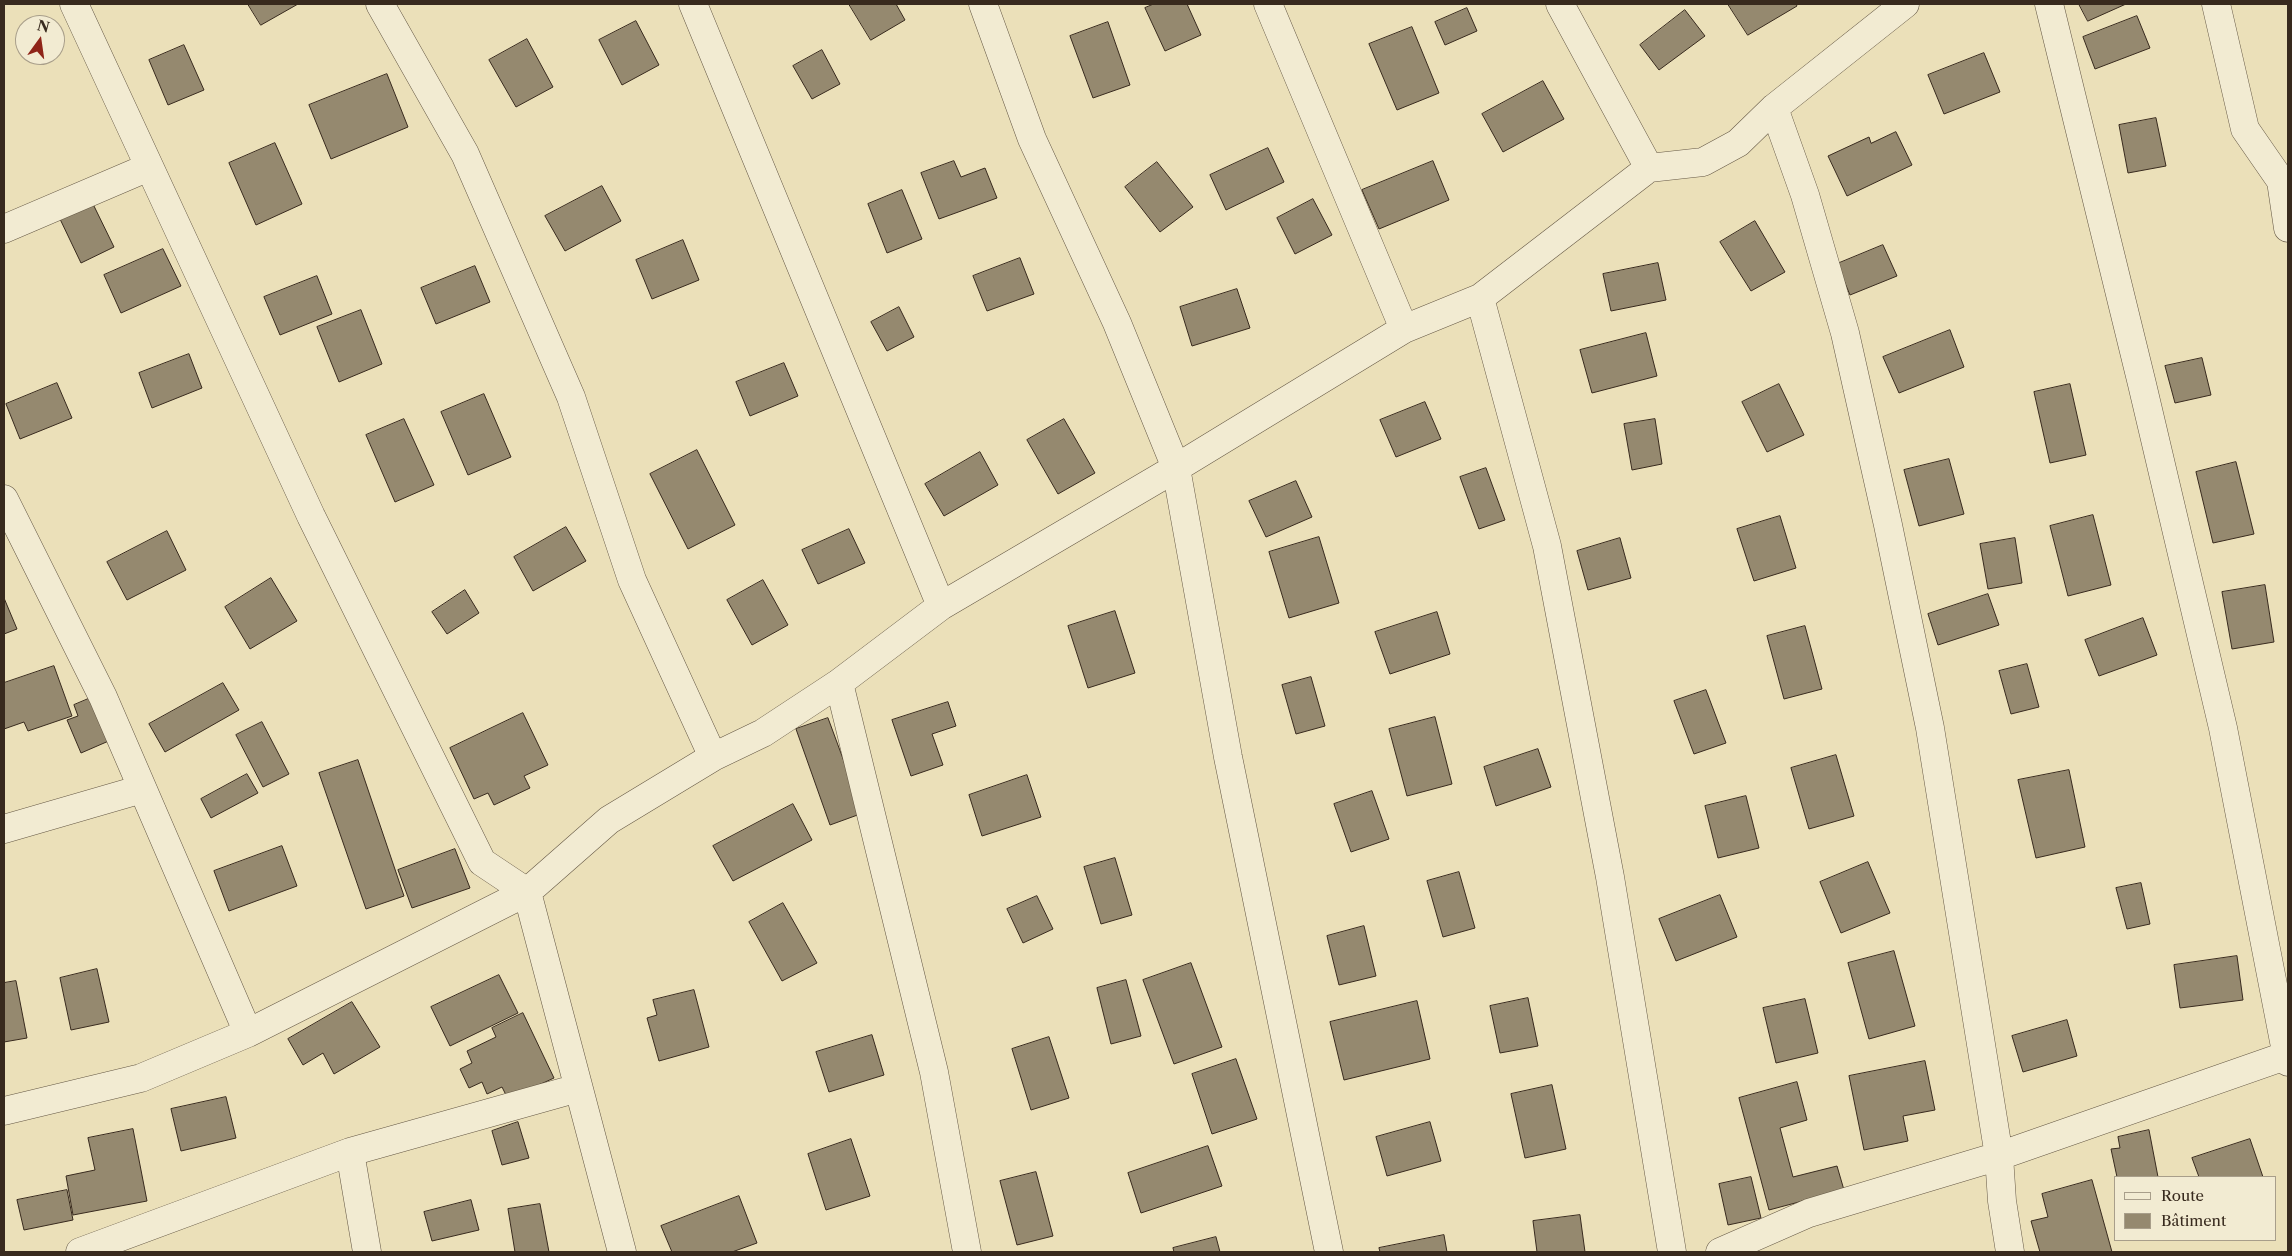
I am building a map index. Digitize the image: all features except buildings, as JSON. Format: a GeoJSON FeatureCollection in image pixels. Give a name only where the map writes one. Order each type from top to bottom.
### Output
{"type":"FeatureCollection","features":[{"type":"Feature","properties":{"kind":"street"},"geometry":{"type":"LineString","coordinates":[[74,4],[311,516],[482,862],[527,892],[622,1252]]}},
{"type":"Feature","properties":{"kind":"street"},"geometry":{"type":"LineString","coordinates":[[380,4],[469,163],[571,396],[632,580],[713,757]]}},
{"type":"Feature","properties":{"kind":"street"},"geometry":{"type":"LineString","coordinates":[[693,4],[941,606]]}},
{"type":"Feature","properties":{"kind":"street"},"geometry":{"type":"LineString","coordinates":[[983,4],[1032,139],[1117,323],[1176,468],[1228,757],[1329,1252]]}},
{"type":"Feature","properties":{"kind":"street"},"geometry":{"type":"LineString","coordinates":[[1268,4],[1404,329]]}},
{"type":"Feature","properties":{"kind":"street"},"geometry":{"type":"LineString","coordinates":[[1560,4],[1648,168]]}},
{"type":"Feature","properties":{"kind":"street"},"geometry":{"type":"LineString","coordinates":[[4,1111],[141,1078],[248,1032],[527,892],[609,820],[713,757],[763,733],[839,683],[941,606],[1176,468],[1404,329],[1480,298],[1648,168],[1702,162],[1738,143],[1774,108],[1906,4]]}},
{"type":"Feature","properties":{"kind":"street"},"geometry":{"type":"LineString","coordinates":[[1720,1252],[1809,1213],[1999,1156],[2288,1058],[2223,728],[2142,384],[2049,4]]}},
{"type":"Feature","properties":{"kind":"street"},"geometry":{"type":"LineString","coordinates":[[2216,4],[2246,128],[2285,180],[2288,228]]}},
{"type":"Feature","properties":{"kind":"street"},"geometry":{"type":"LineString","coordinates":[[1774,108],[1805,195],[1845,332],[1888,525],[1930,728],[1999,1156],[2002,1201],[2010,1252]]}},
{"type":"Feature","properties":{"kind":"street"},"geometry":{"type":"LineString","coordinates":[[4,229],[149,167]]}},
{"type":"Feature","properties":{"kind":"street"},"geometry":{"type":"LineString","coordinates":[[1480,298],[1547,546],[1610,877],[1672,1252]]}},
{"type":"Feature","properties":{"kind":"street"},"geometry":{"type":"LineString","coordinates":[[4,499],[11,528],[103,697],[248,1032]]}},
{"type":"Feature","properties":{"kind":"street"},"geometry":{"type":"LineString","coordinates":[[839,683],[934,1072],[967,1252]]}},
{"type":"Feature","properties":{"kind":"street"},"geometry":{"type":"LineString","coordinates":[[4,829],[142,789]]}},
{"type":"Feature","properties":{"kind":"street"},"geometry":{"type":"LineString","coordinates":[[80,1252],[350,1152],[578,1088]]}},
{"type":"Feature","properties":{"kind":"street"},"geometry":{"type":"LineString","coordinates":[[350,1152],[367,1252]]}}]}
